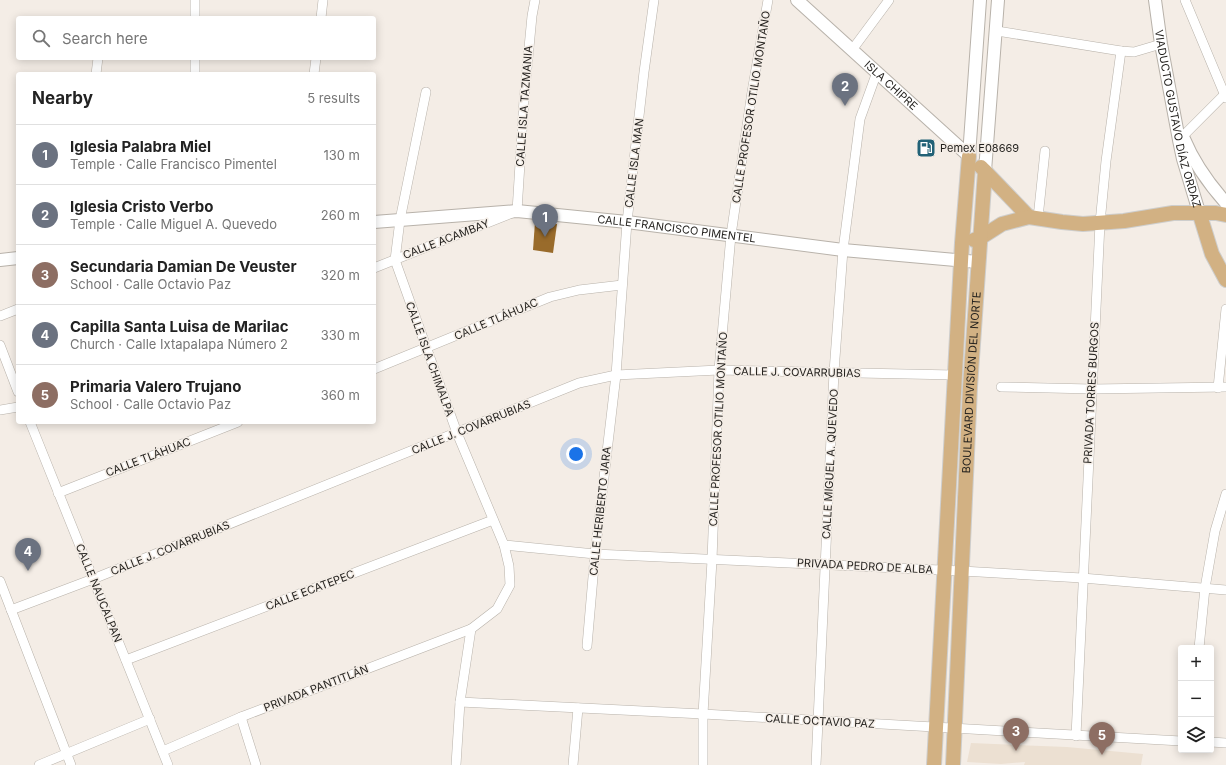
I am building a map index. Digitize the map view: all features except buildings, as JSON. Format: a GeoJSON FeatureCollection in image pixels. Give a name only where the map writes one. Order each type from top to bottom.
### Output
{"type":"FeatureCollection","features":[{"type":"Feature","properties":{"kind":"main road","name":"ISLA CHIPRE"},"geometry":{"type":"LineString","coordinates":[[797,0],[985,171]]}},
{"type":"Feature","properties":{"kind":"main road","name":"BOULEVARD DIVISIÓN DEL NORTE"},"geometry":{"type":"LineString","coordinates":[[934,765],[962,243],[980,0]]}},
{"type":"Feature","properties":{"kind":"main road","name":"BOULEVARD DIVISIÓN DEL NORTE"},"geometry":{"type":"LineString","coordinates":[[953,765],[970,387],[978,262],[997,31],[998,0]]}},
{"type":"Feature","properties":{"kind":"main road","name":"VIADUCTO GUSTAVO DÍAZ ORDAZ"},"geometry":{"type":"LineString","coordinates":[[1155,0],[1161,44],[1183,159],[1205,236],[1212,254],[1226,280]]}},
{"type":"Feature","properties":{"kind":"main road"},"geometry":{"type":"LineString","coordinates":[[1180,138],[1199,169],[1226,203]]}},
{"type":"Feature","properties":{"kind":"main road"},"geometry":{"type":"LineString","coordinates":[[985,171],[1033,218]]}},
{"type":"Feature","properties":{"kind":"main road","name":"CALLE FRANCISCO PIMENTEL"},"geometry":{"type":"LineString","coordinates":[[376,222],[517,211],[627,222],[843,250],[978,262]]}},
{"type":"Feature","properties":{"kind":"main road"},"geometry":{"type":"LineString","coordinates":[[1173,213],[1193,220],[1205,236]]}},
{"type":"Feature","properties":{"kind":"main road"},"geometry":{"type":"LineString","coordinates":[[962,243],[980,238],[1002,224],[1033,218],[1062,222],[1100,224],[1173,213],[1216,213],[1226,216]]}},
{"type":"Feature","properties":{"kind":"main road"},"geometry":{"type":"LineString","coordinates":[[0,260],[16,258]]}},
{"type":"Feature","properties":{"kind":"street"},"geometry":{"type":"LineString","coordinates":[[195,0],[195,16]]}},
{"type":"Feature","properties":{"kind":"street"},"geometry":{"type":"LineString","coordinates":[[321,16],[323,0]]}},
{"type":"Feature","properties":{"kind":"street","name":"CALLE ISLA TAZMANIA"},"geometry":{"type":"LineString","coordinates":[[517,211],[524,100],[532,16],[535,0]]}},
{"type":"Feature","properties":{"kind":"street","name":"CALLE ISLA MAN"},"geometry":{"type":"LineString","coordinates":[[616,375],[627,222],[644,72],[654,0]]}},
{"type":"Feature","properties":{"kind":"street","name":"CALLE PROFESOR OTILIO MONTAÑO"},"geometry":{"type":"LineString","coordinates":[[703,765],[719,370],[731,235],[752,92],[768,0]]}},
{"type":"Feature","properties":{"kind":"street"},"geometry":{"type":"LineString","coordinates":[[1180,138],[1225,95],[1185,0]]}},
{"type":"Feature","properties":{"kind":"street"},"geometry":{"type":"LineString","coordinates":[[852,50],[884,2]]}},
{"type":"Feature","properties":{"kind":"street"},"geometry":{"type":"LineString","coordinates":[[997,31],[1121,51],[1134,52],[1161,44]]}},
{"type":"Feature","properties":{"kind":"street","name":"PRIVADA TORRES BURGOS"},"geometry":{"type":"LineString","coordinates":[[1076,736],[1082,578],[1100,224],[1106,161],[1121,51]]}},
{"type":"Feature","properties":{"kind":"street"},"geometry":{"type":"LineString","coordinates":[[96,72],[98,60]]}},
{"type":"Feature","properties":{"kind":"street"},"geometry":{"type":"LineString","coordinates":[[195,60],[196,72]]}},
{"type":"Feature","properties":{"kind":"street"},"geometry":{"type":"LineString","coordinates":[[314,72],[316,60]]}},
{"type":"Feature","properties":{"kind":"street","name":"CALLE MIGUEL A. QUEVEDO"},"geometry":{"type":"LineString","coordinates":[[816,765],[834,372],[843,250],[860,119],[877,72]]}},
{"type":"Feature","properties":{"kind":"street","name":"CALLE ISLA CHIMALPA"},"geometry":{"type":"LineString","coordinates":[[426,92],[400,220],[395,260],[457,433],[504,545],[509,566],[510,585],[497,610],[472,629]]}},
{"type":"Feature","properties":{"kind":"street"},"geometry":{"type":"LineString","coordinates":[[1033,218],[1045,151]]}},
{"type":"Feature","properties":{"kind":"street","name":"CALLE ACAMBAY"},"geometry":{"type":"LineString","coordinates":[[376,267],[517,211]]}},
{"type":"Feature","properties":{"kind":"street","name":"CALLE TLÁHUAC"},"geometry":{"type":"LineString","coordinates":[[376,368],[550,297],[579,290],[622,285]]}},
{"type":"Feature","properties":{"kind":"street"},"geometry":{"type":"LineString","coordinates":[[1001,387],[1092,389],[1222,387],[1224,322],[1226,309]]}},
{"type":"Feature","properties":{"kind":"street"},"geometry":{"type":"LineString","coordinates":[[0,316],[16,310]]}},
{"type":"Feature","properties":{"kind":"street"},"geometry":{"type":"LineString","coordinates":[[0,345],[16,387]]}},
{"type":"Feature","properties":{"kind":"street","name":"CALLE J. COVARRUBIAS"},"geometry":{"type":"LineString","coordinates":[[11,610],[93,579],[579,383],[616,375],[719,370],[955,376]]}},
{"type":"Feature","properties":{"kind":"street","name":"CALLE HERIBERTO JARA"},"geometry":{"type":"LineString","coordinates":[[587,646],[595,554],[616,375]]}},
{"type":"Feature","properties":{"kind":"street"},"geometry":{"type":"LineString","coordinates":[[0,410],[16,407]]}},
{"type":"Feature","properties":{"kind":"street","name":"CALLE NAUCALPAN"},"geometry":{"type":"LineString","coordinates":[[31,424],[168,765]]}},
{"type":"Feature","properties":{"kind":"street","name":"CALLE TLÁHUAC"},"geometry":{"type":"LineString","coordinates":[[58,493],[233,424]]}},
{"type":"Feature","properties":{"kind":"street"},"geometry":{"type":"LineString","coordinates":[[1199,645],[1205,588],[1215,531],[1226,494]]}},
{"type":"Feature","properties":{"kind":"street","name":"CALLE ECATEPEC"},"geometry":{"type":"LineString","coordinates":[[126,660],[493,520]]}},
{"type":"Feature","properties":{"kind":"street","name":"PRIVADA PEDRO DE ALBA"},"geometry":{"type":"LineString","coordinates":[[504,545],[595,554],[962,571],[1082,578],[1226,590]]}},
{"type":"Feature","properties":{"kind":"street"},"geometry":{"type":"LineString","coordinates":[[0,581],[2,594],[11,610],[71,765]]}},
{"type":"Feature","properties":{"kind":"street"},"geometry":{"type":"LineString","coordinates":[[456,765],[460,702],[472,629]]}},
{"type":"Feature","properties":{"kind":"street","name":"PRIVADA PANTITLÁN"},"geometry":{"type":"LineString","coordinates":[[163,751],[241,717],[472,629]]}},
{"type":"Feature","properties":{"kind":"street","name":"CALLE OCTAVIO PAZ"},"geometry":{"type":"LineString","coordinates":[[460,702],[704,714],[818,722],[1178,741]]}},
{"type":"Feature","properties":{"kind":"street"},"geometry":{"type":"LineString","coordinates":[[573,765],[578,708]]}},
{"type":"Feature","properties":{"kind":"street"},"geometry":{"type":"LineString","coordinates":[[241,717],[256,765]]}},
{"type":"Feature","properties":{"kind":"street"},"geometry":{"type":"LineString","coordinates":[[38,765],[150,719]]}},
{"type":"Feature","properties":{"kind":"street"},"geometry":{"type":"LineString","coordinates":[[1214,742],[1226,743]]}},
{"type":"Feature","properties":{"kind":"shaded area"},"geometry":{"type":"Polygon","coordinates":[[[971,743],[1067,747],[1143,754],[1141,765],[1024,765],[1025,762],[1001,764],[967,762],[971,743]]]}},
{"type":"Feature","properties":{"kind":"place","name":"Iglesia Cristo Verbo"},"geometry":{"type":"Point","coordinates":[845,106]}},
{"type":"Feature","properties":{"kind":"place","name":"Pemex E08669"},"geometry":{"type":"Point","coordinates":[926,148]}},
{"type":"Feature","properties":{"kind":"place","name":"Iglesia Palabra Miel"},"geometry":{"type":"Point","coordinates":[545,237]}},
{"type":"Feature","properties":{"kind":"place","name":"Capilla Santa Luisa de Marilac"},"geometry":{"type":"Point","coordinates":[28,571]}},
{"type":"Feature","properties":{"kind":"place","name":"Secundaria Damian De Veuster"},"geometry":{"type":"Point","coordinates":[1016,751]}},
{"type":"Feature","properties":{"kind":"place","name":"Primaria Valero Trujano"},"geometry":{"type":"Point","coordinates":[1102,755]}}]}
